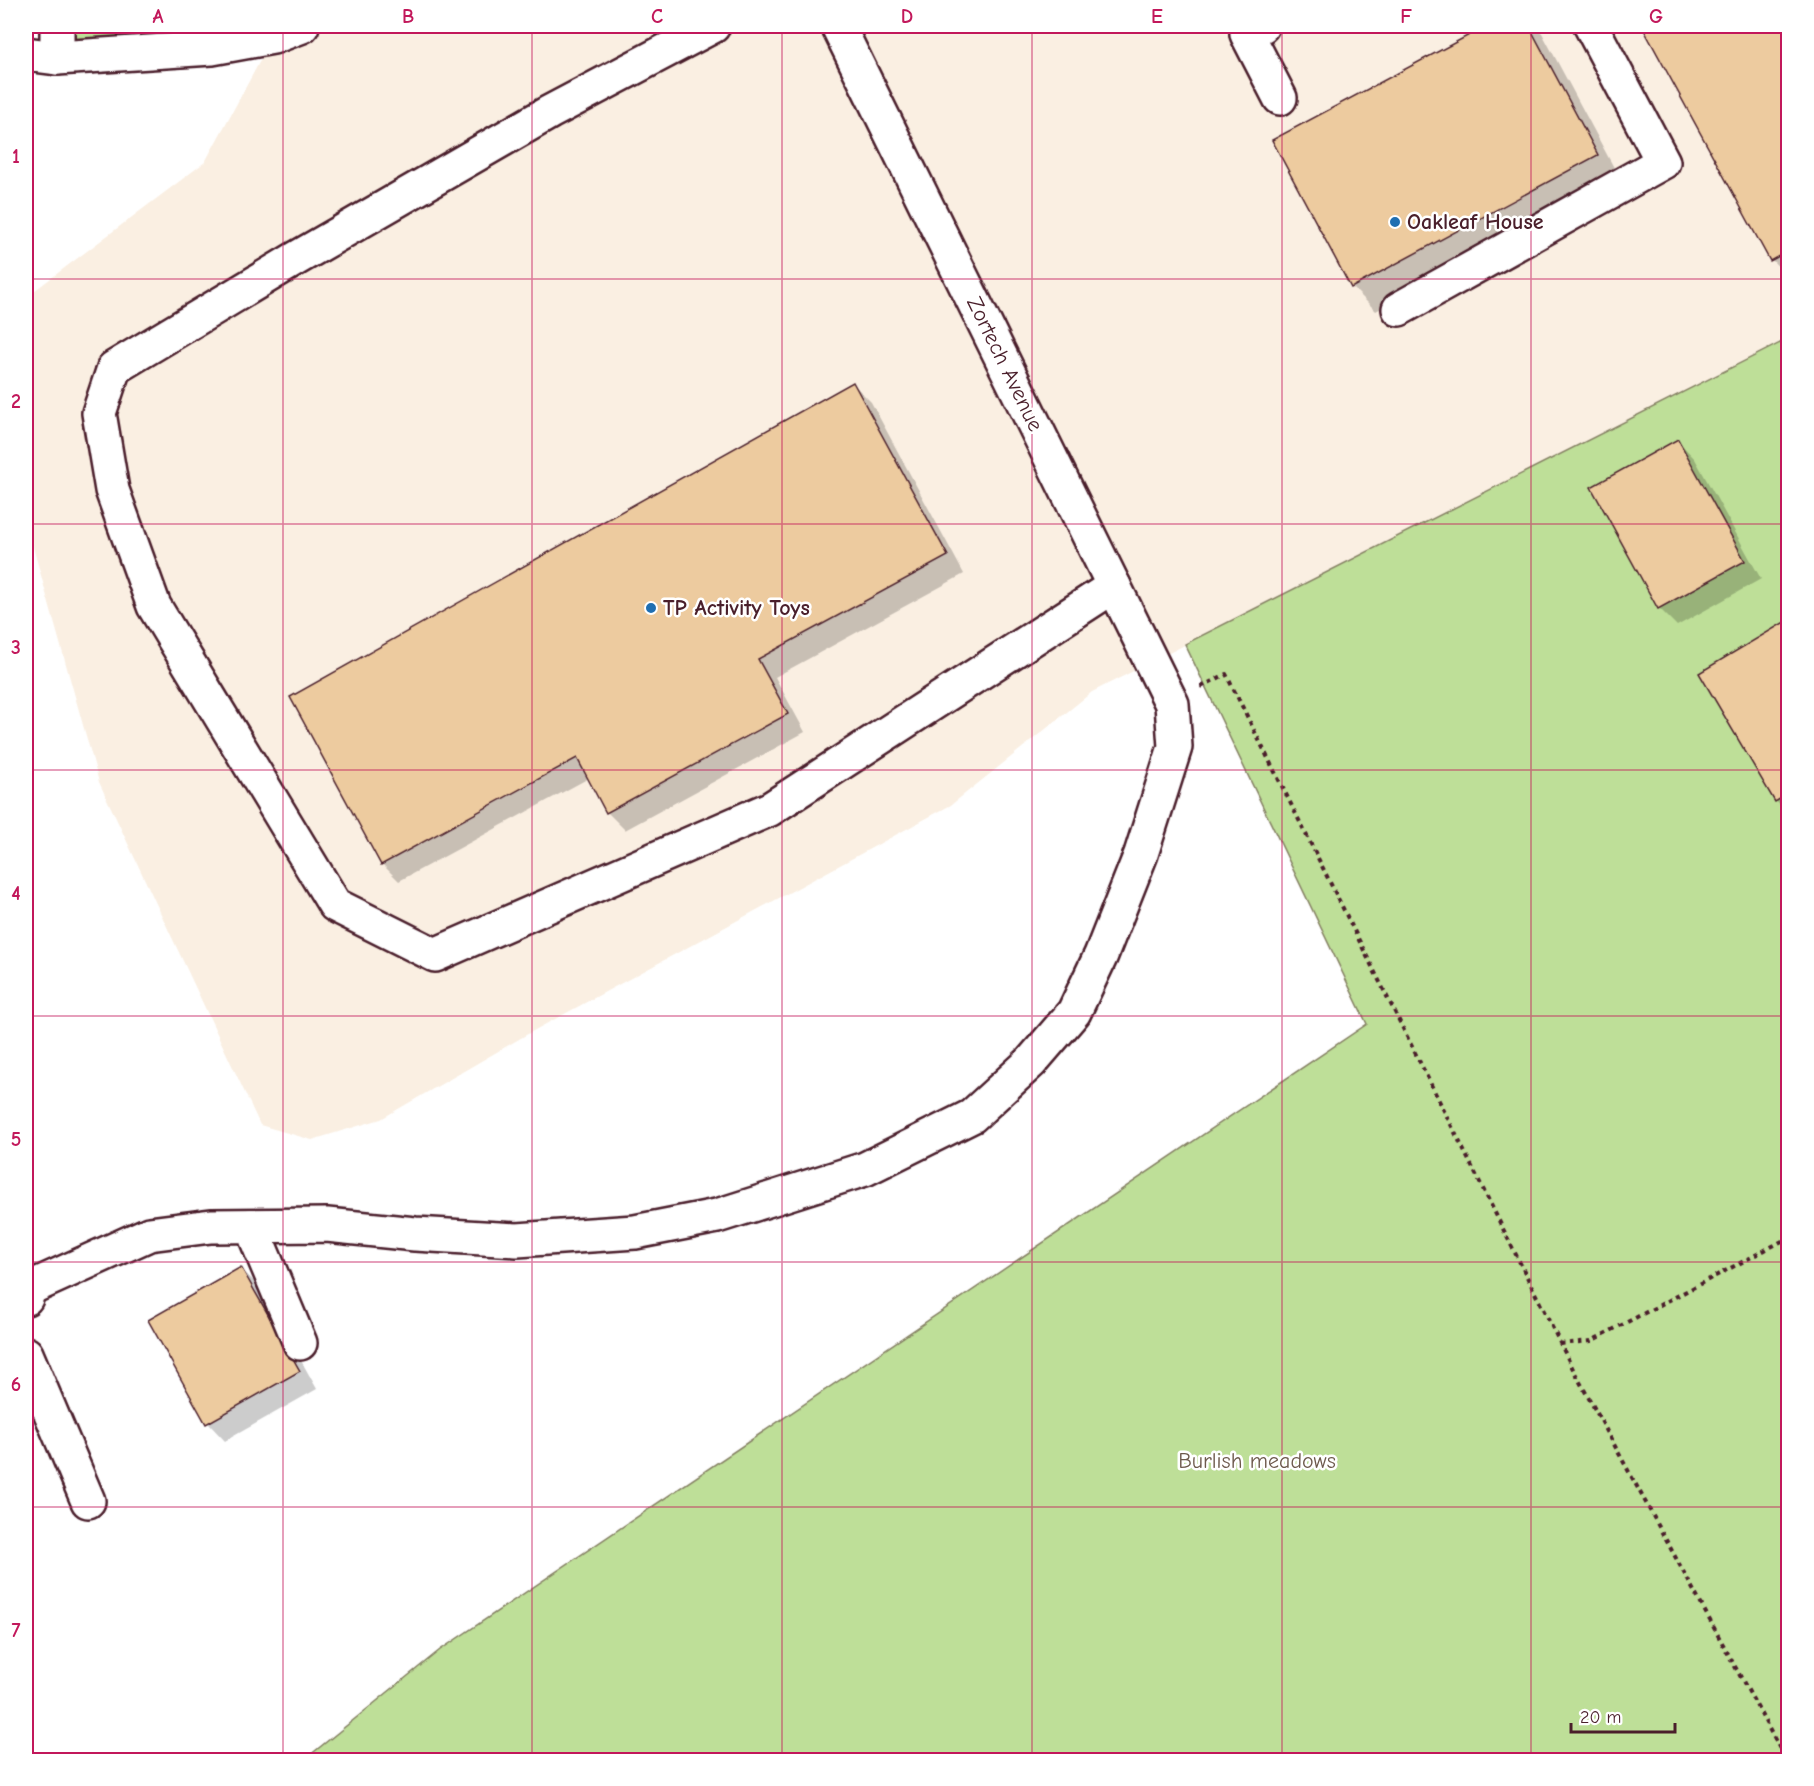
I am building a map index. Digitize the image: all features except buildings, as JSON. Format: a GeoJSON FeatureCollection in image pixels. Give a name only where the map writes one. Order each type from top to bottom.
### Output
{"type":"FeatureCollection","features":[{"type":"Feature","properties":{"kind":"street"},"geometry":{"type":"LineString","coordinates":[[41,56],[57,26]]}},
{"type":"Feature","properties":{"kind":"street"},"geometry":{"type":"LineString","coordinates":[[41,56],[212,48],[273,37],[302,26]]}},
{"type":"Feature","properties":{"kind":"street"},"geometry":{"type":"LineString","coordinates":[[713,26],[550,112],[297,258],[114,368],[99,413],[112,490],[154,606],[335,905],[435,955],[770,809],[1114,586]]}},
{"type":"Feature","properties":{"kind":"street","name":"Zortech Avenue"},"geometry":{"type":"LineString","coordinates":[[838,26],[1172,704]]}},
{"type":"Feature","properties":{"kind":"street"},"geometry":{"type":"LineString","coordinates":[[1262,26],[1247,34],[1280,98]]}},
{"type":"Feature","properties":{"kind":"street"},"geometry":{"type":"LineString","coordinates":[[1399,309],[1663,162],[1591,26]]}},
{"type":"Feature","properties":{"kind":"street"},"geometry":{"type":"LineString","coordinates":[[26,1298],[30,1288],[148,1234],[211,1226],[327,1225],[415,1234],[517,1240],[635,1232],[717,1216],[865,1169],[972,1116],[1030,1062],[1074,1012],[1101,954],[1141,854],[1175,747],[1172,704]]}},
{"type":"Feature","properties":{"kind":"street"},"geometry":{"type":"LineString","coordinates":[[250,1226],[300,1343]]}},
{"type":"Feature","properties":{"kind":"street"},"geometry":{"type":"LineString","coordinates":[[26,1354],[88,1501]]}},
{"type":"Feature","properties":{"kind":"path"},"geometry":{"type":"LineString","coordinates":[[1172,704],[1226,674],[1560,1344],[1786,1761]]}},
{"type":"Feature","properties":{"kind":"path"},"geometry":{"type":"LineString","coordinates":[[1560,1344],[1592,1341],[1788,1238]]}},
{"type":"Feature","properties":{"kind":"shaded area"},"geometry":{"type":"Polygon","coordinates":[[[302,26],[1788,26],[1788,339],[1092,692],[951,805],[533,1031],[381,1119],[312,1140],[260,1125],[99,782],[26,522],[26,297],[205,162],[273,37],[302,26]]]}},
{"type":"Feature","properties":{"kind":"green space"},"geometry":{"type":"Polygon","coordinates":[[[57,26],[302,26],[57,58],[57,26]]]}},
{"type":"Feature","properties":{"kind":"green space","name":"Burlish meadows"},"geometry":{"type":"Polygon","coordinates":[[[1788,339],[1788,1760],[304,1760],[440,1650],[1367,1024],[1185,644],[1788,339]]]}},
{"type":"Feature","properties":{"kind":"place","name":"Oakleaf House"},"geometry":{"type":"Point","coordinates":[1395,222]}},
{"type":"Feature","properties":{"kind":"place","name":"TP Activity Toys"},"geometry":{"type":"Point","coordinates":[651,608]}}]}
